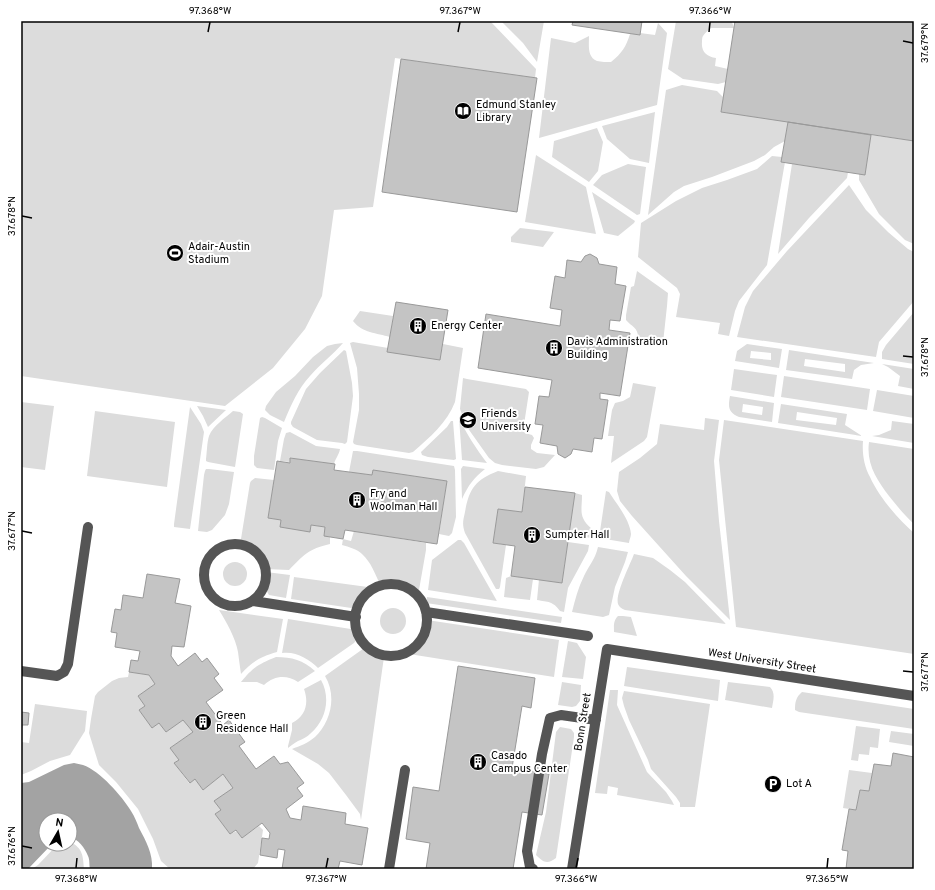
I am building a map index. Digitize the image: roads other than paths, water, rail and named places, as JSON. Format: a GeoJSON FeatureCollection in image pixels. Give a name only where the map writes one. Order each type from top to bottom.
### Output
{"type":"FeatureCollection","features":[{"type":"Feature","properties":{"kind":"street"},"geometry":{"type":"LineString","coordinates":[[21,671],[57,676],[64,672],[68,664],[88,527]]}},
{"type":"Feature","properties":{"kind":"street"},"geometry":{"type":"LineString","coordinates":[[253,601],[260,595],[267,578],[266,569],[262,559],[255,551],[246,546],[235,544],[225,546],[215,551],[208,559],[204,569],[204,580],[207,590],[222,604],[233,607],[244,606],[253,601],[356,616]]}},
{"type":"Feature","properties":{"kind":"street"},"geometry":{"type":"LineString","coordinates":[[390,584],[401,586],[418,596],[426,612],[427,623],[425,633],[420,642],[412,650],[394,656],[387,656],[370,649],[363,642],[357,630],[356,616],[359,605],[365,596],[375,588],[390,584]]}},
{"type":"Feature","properties":{"kind":"street"},"geometry":{"type":"LineString","coordinates":[[426,612],[588,636]]}},
{"type":"Feature","properties":{"kind":"street","name":"West University Street"},"geometry":{"type":"LineString","coordinates":[[607,649],[914,696]]}},
{"type":"Feature","properties":{"kind":"street","name":"Bonn Street"},"geometry":{"type":"LineString","coordinates":[[572,869],[607,649]]}},
{"type":"Feature","properties":{"kind":"street"},"geometry":{"type":"LineString","coordinates":[[534,869],[530,867],[527,851],[542,754],[550,718],[561,715],[596,720]]}},
{"type":"Feature","properties":{"kind":"street"},"geometry":{"type":"LineString","coordinates":[[389,869],[405,770]]}},
{"type":"Feature","properties":{"kind":"place","name":"Edmund Stanley Library"},"geometry":{"type":"Point","coordinates":[463,111]}},
{"type":"Feature","properties":{"kind":"place","name":"Adair-Austin Stadium"},"geometry":{"type":"Point","coordinates":[175,253]}},
{"type":"Feature","properties":{"kind":"place","name":"Energy Center"},"geometry":{"type":"Point","coordinates":[418,326]}},
{"type":"Feature","properties":{"kind":"place","name":"Davis Administration Building"},"geometry":{"type":"Point","coordinates":[554,348]}},
{"type":"Feature","properties":{"kind":"place","name":"Friends University"},"geometry":{"type":"Point","coordinates":[468,420]}},
{"type":"Feature","properties":{"kind":"place","name":"Fry and Woolman Hall"},"geometry":{"type":"Point","coordinates":[357,500]}},
{"type":"Feature","properties":{"kind":"place","name":"Sumpter Hall"},"geometry":{"type":"Point","coordinates":[532,535]}},
{"type":"Feature","properties":{"kind":"place","name":"Green Residence Hall"},"geometry":{"type":"Point","coordinates":[203,722]}},
{"type":"Feature","properties":{"kind":"place","name":"Casado Campus Center"},"geometry":{"type":"Point","coordinates":[478,762]}},
{"type":"Feature","properties":{"kind":"place","name":"Lot A"},"geometry":{"type":"Point","coordinates":[773,784]}}]}
